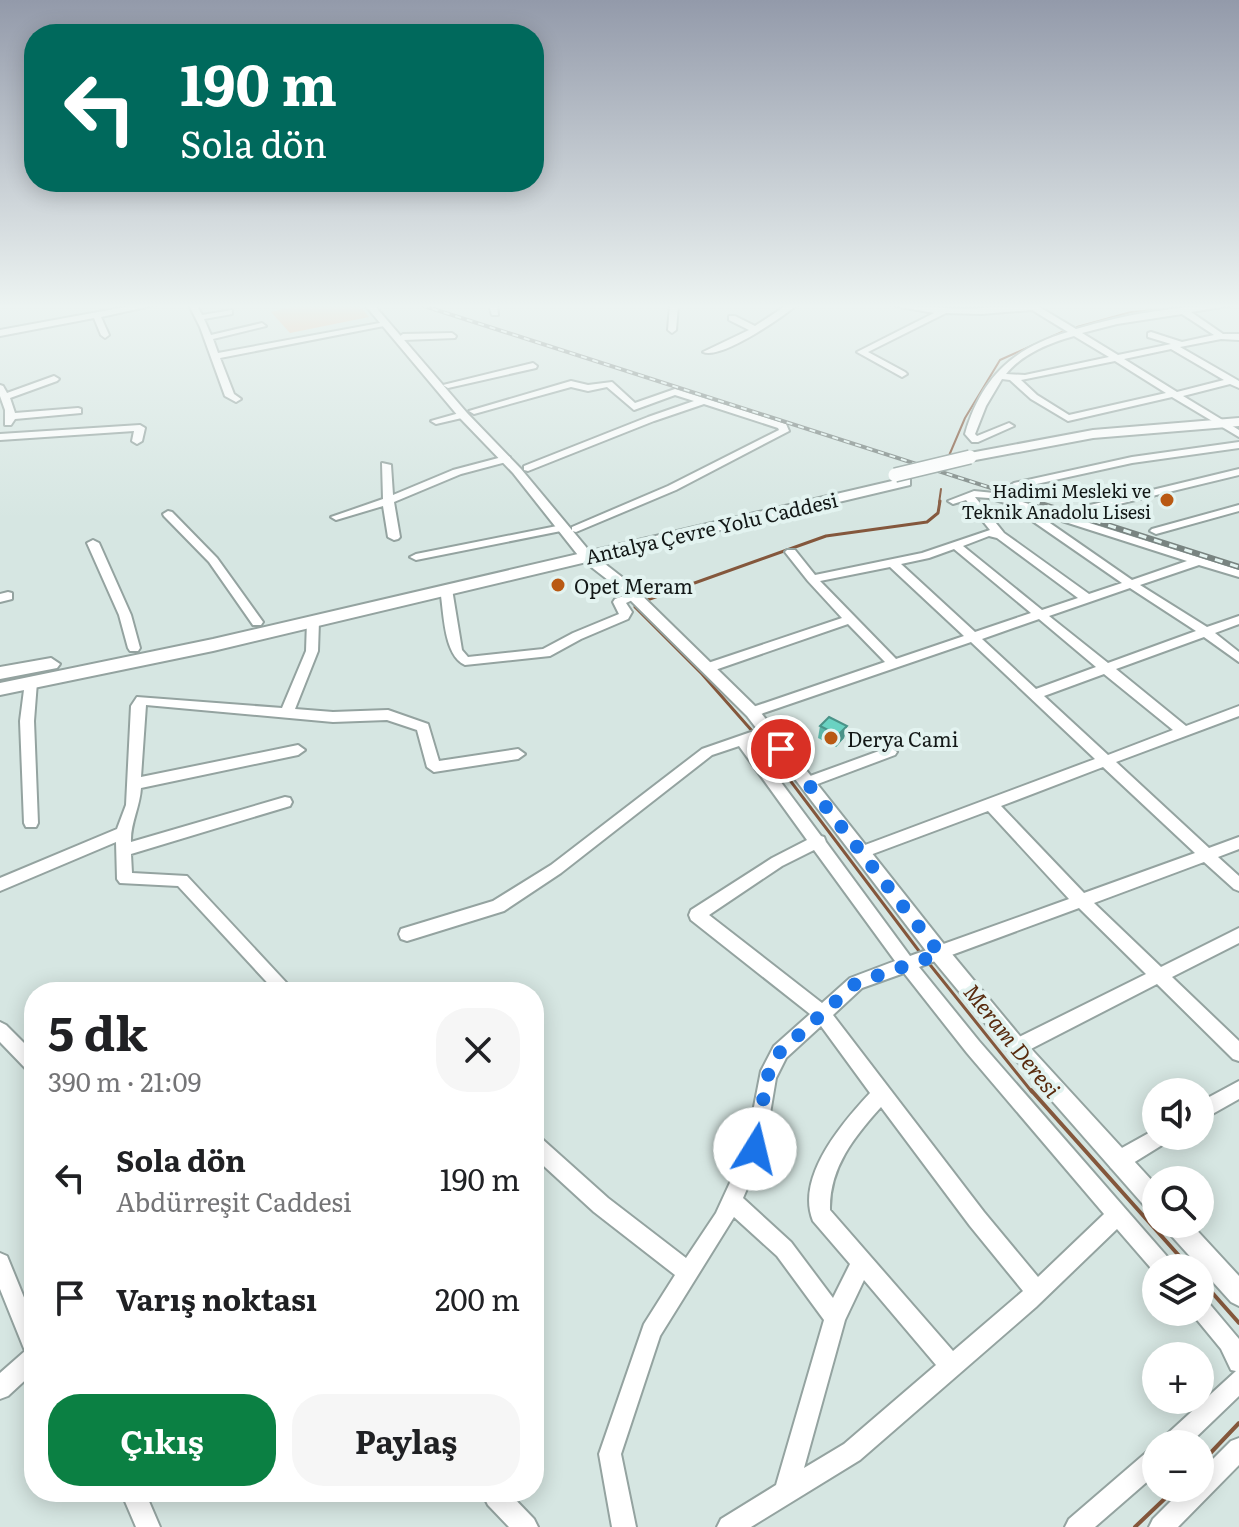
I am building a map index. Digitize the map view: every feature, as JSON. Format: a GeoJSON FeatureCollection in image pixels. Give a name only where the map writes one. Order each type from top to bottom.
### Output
{"type":"FeatureCollection","features":[{"type":"Feature","properties":{"kind":"highway","name":"Antalya Çevre Yolu Caddesi"},"geometry":{"type":"LineString","coordinates":[[0,673],[134,648],[588,551],[900,478],[970,456],[1134,437],[1232,431]]}},
{"type":"Feature","properties":{"kind":"highway","name":"Antalya Çevre Yolu Caddesi"},"geometry":{"type":"LineString","coordinates":[[0,689],[213,645],[588,551]]}},
{"type":"Feature","properties":{"kind":"main road"},"geometry":{"type":"LineString","coordinates":[[434,376],[528,468],[576,529],[588,551]]}},
{"type":"Feature","properties":{"kind":"main road"},"geometry":{"type":"LineString","coordinates":[[440,376],[562,528],[710,667],[752,712],[755,736],[807,783],[862,852],[925,959],[1017,1047],[1142,1187]]}},
{"type":"Feature","properties":{"kind":"main road"},"geometry":{"type":"LineString","coordinates":[[1189,1238],[1239,1294]]}},
{"type":"Feature","properties":{"kind":"street"},"geometry":{"type":"LineString","coordinates":[[222,376],[230,396],[236,399]]}},
{"type":"Feature","properties":{"kind":"street"},"geometry":{"type":"LineString","coordinates":[[448,385],[487,376]]}},
{"type":"Feature","properties":{"kind":"street"},"geometry":{"type":"LineString","coordinates":[[970,456],[975,440],[970,431],[1000,376]]}},
{"type":"Feature","properties":{"kind":"street"},"geometry":{"type":"LineString","coordinates":[[1001,376],[1014,379],[1028,376]]}},
{"type":"Feature","properties":{"kind":"street"},"geometry":{"type":"LineString","coordinates":[[1144,376],[1232,431]]}},
{"type":"Feature","properties":{"kind":"street"},"geometry":{"type":"LineString","coordinates":[[0,437],[11,416],[2,392],[35,395],[54,379]]}},
{"type":"Feature","properties":{"kind":"street"},"geometry":{"type":"LineString","coordinates":[[1014,379],[1034,397],[1068,418],[1235,383]]}},
{"type":"Feature","properties":{"kind":"street"},"geometry":{"type":"LineString","coordinates":[[436,421],[571,384],[588,388],[609,384],[634,407],[675,392],[783,426],[784,431],[672,488],[576,529]]}},
{"type":"Feature","properties":{"kind":"street"},"geometry":{"type":"LineString","coordinates":[[35,395],[41,414]]}},
{"type":"Feature","properties":{"kind":"street"},"geometry":{"type":"LineString","coordinates":[[1172,395],[1183,405],[1232,431]]}},
{"type":"Feature","properties":{"kind":"street"},"geometry":{"type":"LineString","coordinates":[[528,468],[704,401]]}},
{"type":"Feature","properties":{"kind":"street"},"geometry":{"type":"LineString","coordinates":[[11,416],[78,411]]}},
{"type":"Feature","properties":{"kind":"street"},"geometry":{"type":"LineString","coordinates":[[975,440],[1009,426]]}},
{"type":"Feature","properties":{"kind":"street"},"geometry":{"type":"LineString","coordinates":[[0,437],[140,428],[137,441]]}},
{"type":"Feature","properties":{"kind":"street"},"geometry":{"type":"LineString","coordinates":[[1014,486],[1132,460],[1232,431]]}},
{"type":"Feature","properties":{"kind":"street"},"geometry":{"type":"LineString","coordinates":[[336,517],[388,501],[457,472],[506,459]]}},
{"type":"Feature","properties":{"kind":"street"},"geometry":{"type":"LineString","coordinates":[[386,465],[394,537]]}},
{"type":"Feature","properties":{"kind":"street"},"geometry":{"type":"LineString","coordinates":[[1086,509],[1239,472]]}},
{"type":"Feature","properties":{"kind":"street"},"geometry":{"type":"LineString","coordinates":[[953,501],[981,493],[1009,500],[1239,574]]}},
{"type":"Feature","properties":{"kind":"street"},"geometry":{"type":"LineString","coordinates":[[968,496],[1000,535],[1086,598]]}},
{"type":"Feature","properties":{"kind":"street"},"geometry":{"type":"LineString","coordinates":[[1009,500],[1109,570],[1206,632],[1239,658]]}},
{"type":"Feature","properties":{"kind":"street"},"geometry":{"type":"LineString","coordinates":[[1156,531],[1239,508]]}},
{"type":"Feature","properties":{"kind":"street"},"geometry":{"type":"LineString","coordinates":[[168,514],[213,560],[257,622]]}},
{"type":"Feature","properties":{"kind":"street"},"geometry":{"type":"LineString","coordinates":[[416,557],[562,528]]}},
{"type":"Feature","properties":{"kind":"street"},"geometry":{"type":"LineString","coordinates":[[812,579],[893,563],[988,533],[1000,535]]}},
{"type":"Feature","properties":{"kind":"street"},"geometry":{"type":"LineString","coordinates":[[93,543],[125,615],[134,648]]}},
{"type":"Feature","properties":{"kind":"street"},"geometry":{"type":"LineString","coordinates":[[955,545],[1183,731]]}},
{"type":"Feature","properties":{"kind":"street"},"geometry":{"type":"LineString","coordinates":[[791,552],[812,579],[893,663]]}},
{"type":"Feature","properties":{"kind":"street"},"geometry":{"type":"LineString","coordinates":[[752,712],[972,635],[1199,561]]}},
{"type":"Feature","properties":{"kind":"street"},"geometry":{"type":"LineString","coordinates":[[893,563],[1239,885]]}},
{"type":"Feature","properties":{"kind":"street"},"geometry":{"type":"LineString","coordinates":[[446,589],[456,651],[465,661],[546,653],[624,616],[626,612],[619,602],[629,590]]}},
{"type":"Feature","properties":{"kind":"street"},"geometry":{"type":"LineString","coordinates":[[710,667],[851,619]]}},
{"type":"Feature","properties":{"kind":"street"},"geometry":{"type":"LineString","coordinates":[[1035,694],[1239,620]]}},
{"type":"Feature","properties":{"kind":"street"},"geometry":{"type":"LineString","coordinates":[[287,713],[312,651],[313,621]]}},
{"type":"Feature","properties":{"kind":"street"},"geometry":{"type":"LineString","coordinates":[[31,682],[27,721],[31,823]]}},
{"type":"Feature","properties":{"kind":"street"},"geometry":{"type":"LineString","coordinates":[[278,982],[182,880],[125,879],[123,833],[133,805],[138,706],[142,700],[333,717],[388,715],[423,727],[434,767],[518,754]]}},
{"type":"Feature","properties":{"kind":"street"},"geometry":{"type":"LineString","coordinates":[[862,852],[1239,711]]}},
{"type":"Feature","properties":{"kind":"street"},"geometry":{"type":"LineString","coordinates":[[407,934],[498,906],[556,869],[707,752],[755,736],[819,841],[925,959],[973,1047],[1152,1254]]}},
{"type":"Feature","properties":{"kind":"street"},"geometry":{"type":"LineString","coordinates":[[134,784],[298,750]]}},
{"type":"Feature","properties":{"kind":"street"},"geometry":{"type":"LineString","coordinates":[[807,783],[890,752]]}},
{"type":"Feature","properties":{"kind":"street"},"geometry":{"type":"LineString","coordinates":[[124,850],[285,802]]}},
{"type":"Feature","properties":{"kind":"street"},"geometry":{"type":"LineString","coordinates":[[990,803],[1079,899],[1239,1053]]}},
{"type":"Feature","properties":{"kind":"street"},"geometry":{"type":"LineString","coordinates":[[0,885],[123,833]]}},
{"type":"Feature","properties":{"kind":"street"},"geometry":{"type":"LineString","coordinates":[[819,841],[777,862],[697,915],[822,1014],[977,1219],[1037,1292]]}},
{"type":"Feature","properties":{"kind":"street"},"geometry":{"type":"LineString","coordinates":[[624,1527],[610,1454],[651,1331],[732,1202],[755,1149],[767,1077],[780,1052],[856,983],[1239,843]]}},
{"type":"Feature","properties":{"kind":"street"},"geometry":{"type":"LineString","coordinates":[[1017,1047],[1156,974],[1239,935]]}},
{"type":"Feature","properties":{"kind":"street"},"geometry":{"type":"LineString","coordinates":[[0,1030],[24,1055]]}},
{"type":"Feature","properties":{"kind":"street"},"geometry":{"type":"LineString","coordinates":[[1214,1104],[1239,1089]]}},
{"type":"Feature","properties":{"kind":"street"},"geometry":{"type":"LineString","coordinates":[[882,1093],[840,1140],[817,1193],[820,1214],[952,1367]]}},
{"type":"Feature","properties":{"kind":"street"},"geometry":{"type":"LineString","coordinates":[[1118,1161],[1142,1147]]}},
{"type":"Feature","properties":{"kind":"street"},"geometry":{"type":"LineString","coordinates":[[544,1153],[601,1205],[689,1273]]}},
{"type":"Feature","properties":{"kind":"street"},"geometry":{"type":"LineString","coordinates":[[732,1202],[784,1249],[835,1318]]}},
{"type":"Feature","properties":{"kind":"street"},"geometry":{"type":"LineString","coordinates":[[729,1527],[852,1452],[1037,1292],[1117,1215]]}},
{"type":"Feature","properties":{"kind":"street"},"geometry":{"type":"LineString","coordinates":[[0,1263],[24,1323]]}},
{"type":"Feature","properties":{"kind":"street"},"geometry":{"type":"LineString","coordinates":[[786,1492],[835,1318],[861,1263]]}},
{"type":"Feature","properties":{"kind":"street"},"geometry":{"type":"LineString","coordinates":[[1214,1324],[1229,1341],[1239,1362]]}},
{"type":"Feature","properties":{"kind":"street"},"geometry":{"type":"LineString","coordinates":[[0,1388],[24,1366]]}},
{"type":"Feature","properties":{"kind":"street"},"geometry":{"type":"LineString","coordinates":[[1188,1430],[1239,1381]]}},
{"type":"Feature","properties":{"kind":"street"},"geometry":{"type":"LineString","coordinates":[[1161,1527],[1239,1449]]}},
{"type":"Feature","properties":{"kind":"street"},"geometry":{"type":"LineString","coordinates":[[1077,1527],[1142,1471]]}},
{"type":"Feature","properties":{"kind":"street"},"geometry":{"type":"LineString","coordinates":[[137,1502],[148,1527]]}},
{"type":"Feature","properties":{"kind":"street"},"geometry":{"type":"LineString","coordinates":[[501,1502],[526,1527]]}},
{"type":"Feature","properties":{"kind":"building"},"geometry":{"type":"Polygon","coordinates":[[[829,717],[847,726],[838,735],[820,726],[829,717]]]}},
{"type":"Feature","properties":{"kind":"waterway","name":"Meram Deresi"},"geometry":{"type":"LineString","coordinates":[[948,458],[965,418],[990,376]]}},
{"type":"Feature","properties":{"kind":"waterway","name":"Meram Deresi"},"geometry":{"type":"LineString","coordinates":[[939,503],[941,489]]}},
{"type":"Feature","properties":{"kind":"waterway","name":"Meram Deresi"},"geometry":{"type":"LineString","coordinates":[[647,600],[826,536],[927,522],[938,513],[940,501]]}},
{"type":"Feature","properties":{"kind":"waterway","name":"Meram Deresi"},"geometry":{"type":"LineString","coordinates":[[636,604],[635,607],[702,674],[753,732]]}},
{"type":"Feature","properties":{"kind":"waterway","name":"Meram Deresi"},"geometry":{"type":"LineString","coordinates":[[758,738],[922,955]]}},
{"type":"Feature","properties":{"kind":"waterway","name":"Meram Deresi"},"geometry":{"type":"LineString","coordinates":[[927,961],[1032,1092]]}},
{"type":"Feature","properties":{"kind":"waterway","name":"Meram Deresi"},"geometry":{"type":"LineString","coordinates":[[1031,1090],[1177,1254]]}},
{"type":"Feature","properties":{"kind":"waterway","name":"Meram Deresi"},"geometry":{"type":"LineString","coordinates":[[1214,1295],[1239,1323]]}},
{"type":"Feature","properties":{"kind":"waterway","name":"Meram Deresi"},"geometry":{"type":"LineString","coordinates":[[1214,1449],[1239,1423]]}},
{"type":"Feature","properties":{"kind":"waterway","name":"Meram Deresi"},"geometry":{"type":"LineString","coordinates":[[1135,1527],[1161,1502]]}},
{"type":"Feature","properties":{"kind":"railway"},"geometry":{"type":"LineString","coordinates":[[643,376],[1038,503]]}},
{"type":"Feature","properties":{"kind":"railway"},"geometry":{"type":"LineString","coordinates":[[1032,501],[1239,567]]}},
{"type":"Feature","properties":{"kind":"place","name":"Hadimi Mesleki ve Teknik Anadolu Lisesi"},"geometry":{"type":"Point","coordinates":[1167,500]}},
{"type":"Feature","properties":{"kind":"place","name":"Opet Meram"},"geometry":{"type":"Point","coordinates":[558,585]}},
{"type":"Feature","properties":{"kind":"place","name":"Derya Cami"},"geometry":{"type":"Point","coordinates":[831,738]}},
{"type":"Feature","properties":{"kind":"route"},"geometry":{"type":"LineString","coordinates":[[755,1149],[767,1077],[780,1052],[856,983],[940,954],[781,749]]}}]}
